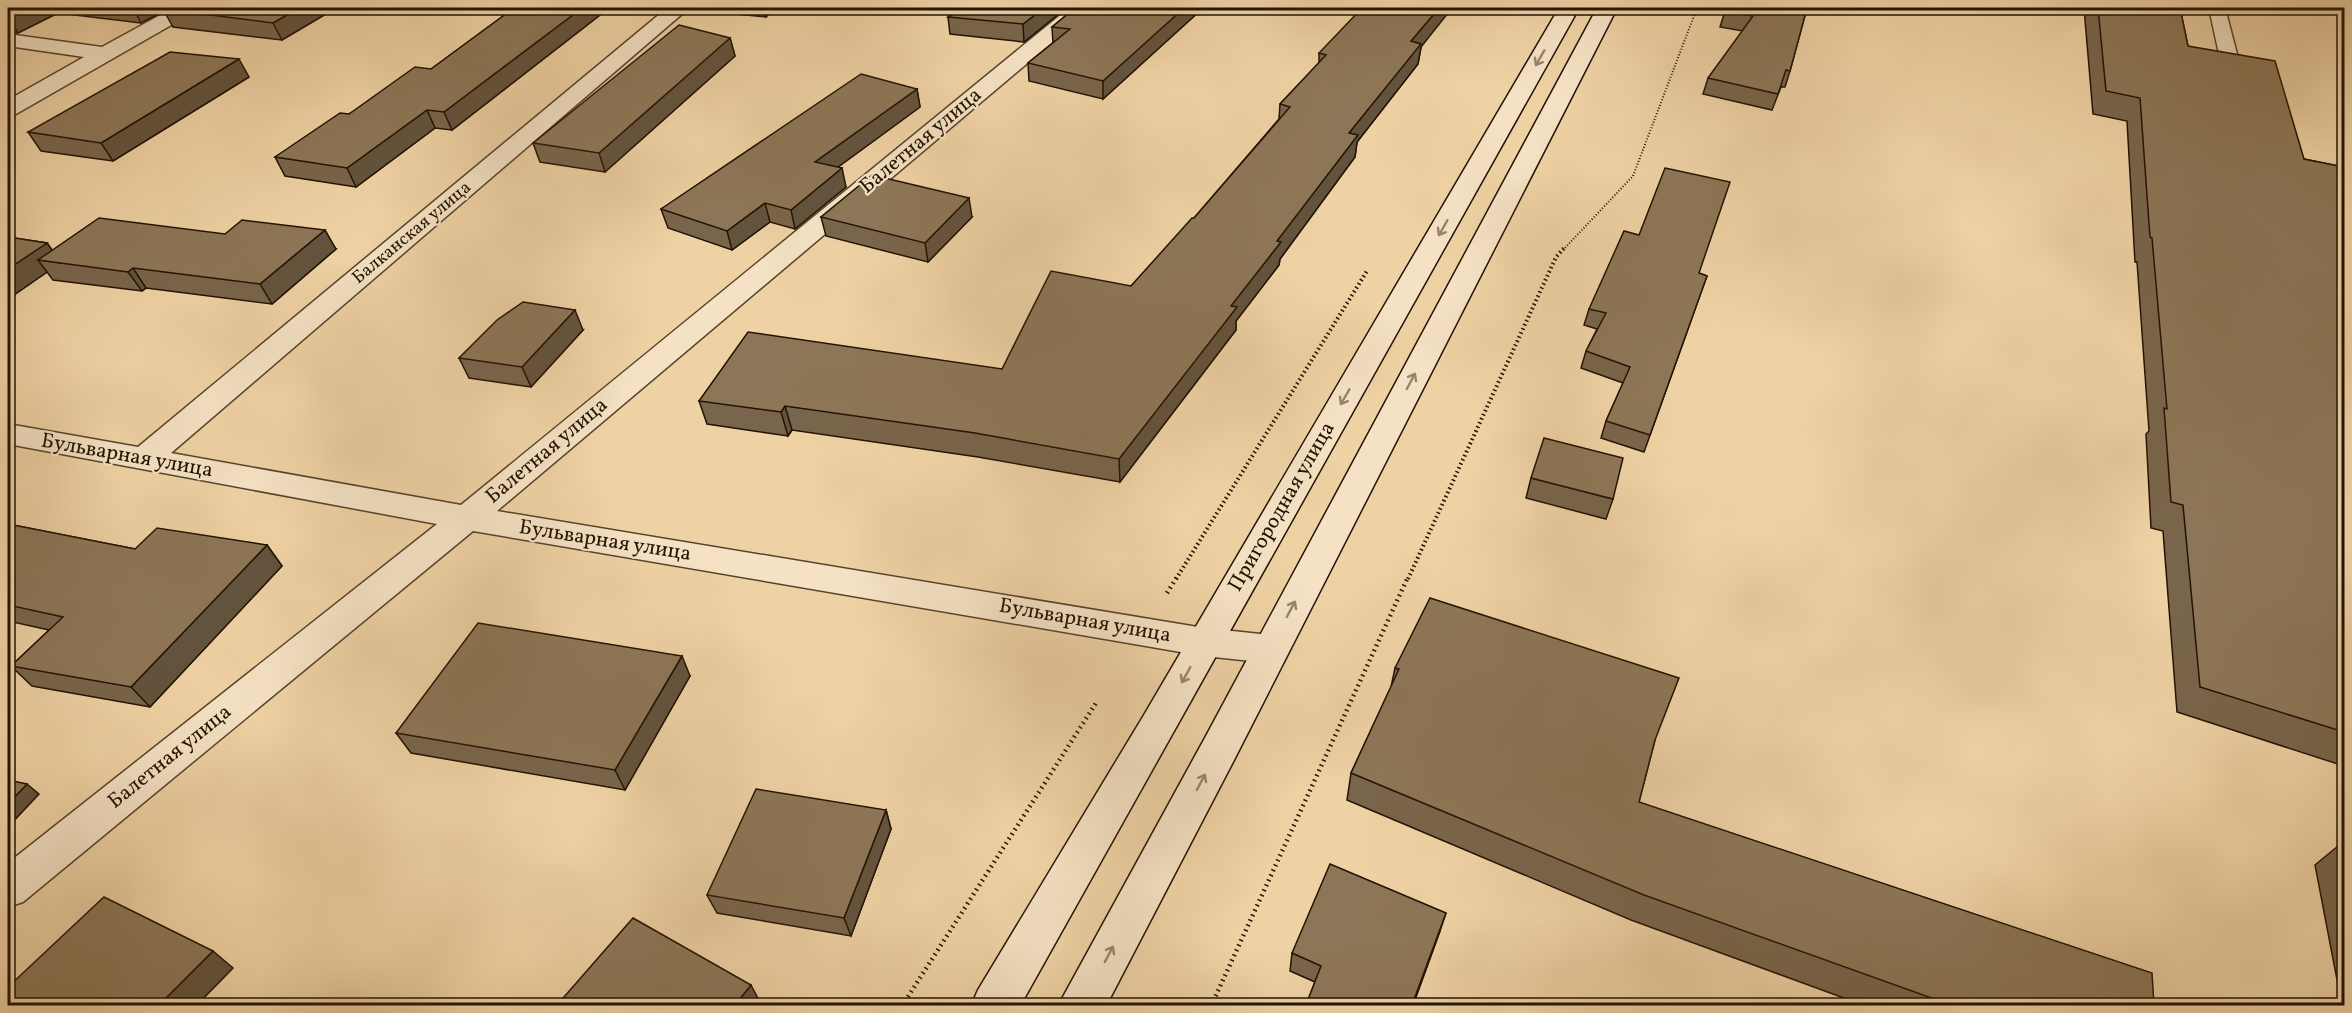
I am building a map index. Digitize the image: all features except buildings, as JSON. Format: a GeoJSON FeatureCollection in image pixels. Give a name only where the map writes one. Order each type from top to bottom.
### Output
{"type":"FeatureCollection","features":[{"type":"Feature","properties":{"kind":"street"},"geometry":{"type":"LineString","coordinates":[[8,109],[187,8]]}},
{"type":"Feature","properties":{"kind":"street","name":"Балканская улица"},"geometry":{"type":"LineString","coordinates":[[145,458],[679,8]]}},
{"type":"Feature","properties":{"kind":"street","name":"Балетная улица"},"geometry":{"type":"LineString","coordinates":[[8,888],[467,518],[1081,8]]}},
{"type":"Feature","properties":{"kind":"street","name":"Пригородная улица"},"geometry":{"type":"LineString","coordinates":[[994,1005],[1158,726],[1204,642],[1569,8]]}},
{"type":"Feature","properties":{"kind":"street"},"geometry":{"type":"LineString","coordinates":[[1081,1005],[1220,748],[1270,648],[1607,8]]}},
{"type":"Feature","properties":{"kind":"street"},"geometry":{"type":"LineString","coordinates":[[8,40],[106,54]]}},
{"type":"Feature","properties":{"kind":"street","name":"Бульварная улица"},"geometry":{"type":"LineString","coordinates":[[8,434],[467,518],[1204,642],[1270,648]]}},
{"type":"Feature","properties":{"kind":"lane"},"geometry":{"type":"LineString","coordinates":[[2217,8],[2228,54]]}},
{"type":"Feature","properties":{"kind":"path"},"geometry":{"type":"LineString","coordinates":[[1211,1005],[1556,257],[1633,176],[1697,8]]}},
{"type":"Feature","properties":{"kind":"path"},"geometry":{"type":"LineString","coordinates":[[1167,594],[1367,270]]}},
{"type":"Feature","properties":{"kind":"path"},"geometry":{"type":"LineString","coordinates":[[902,1005],[1096,703]]}}]}
